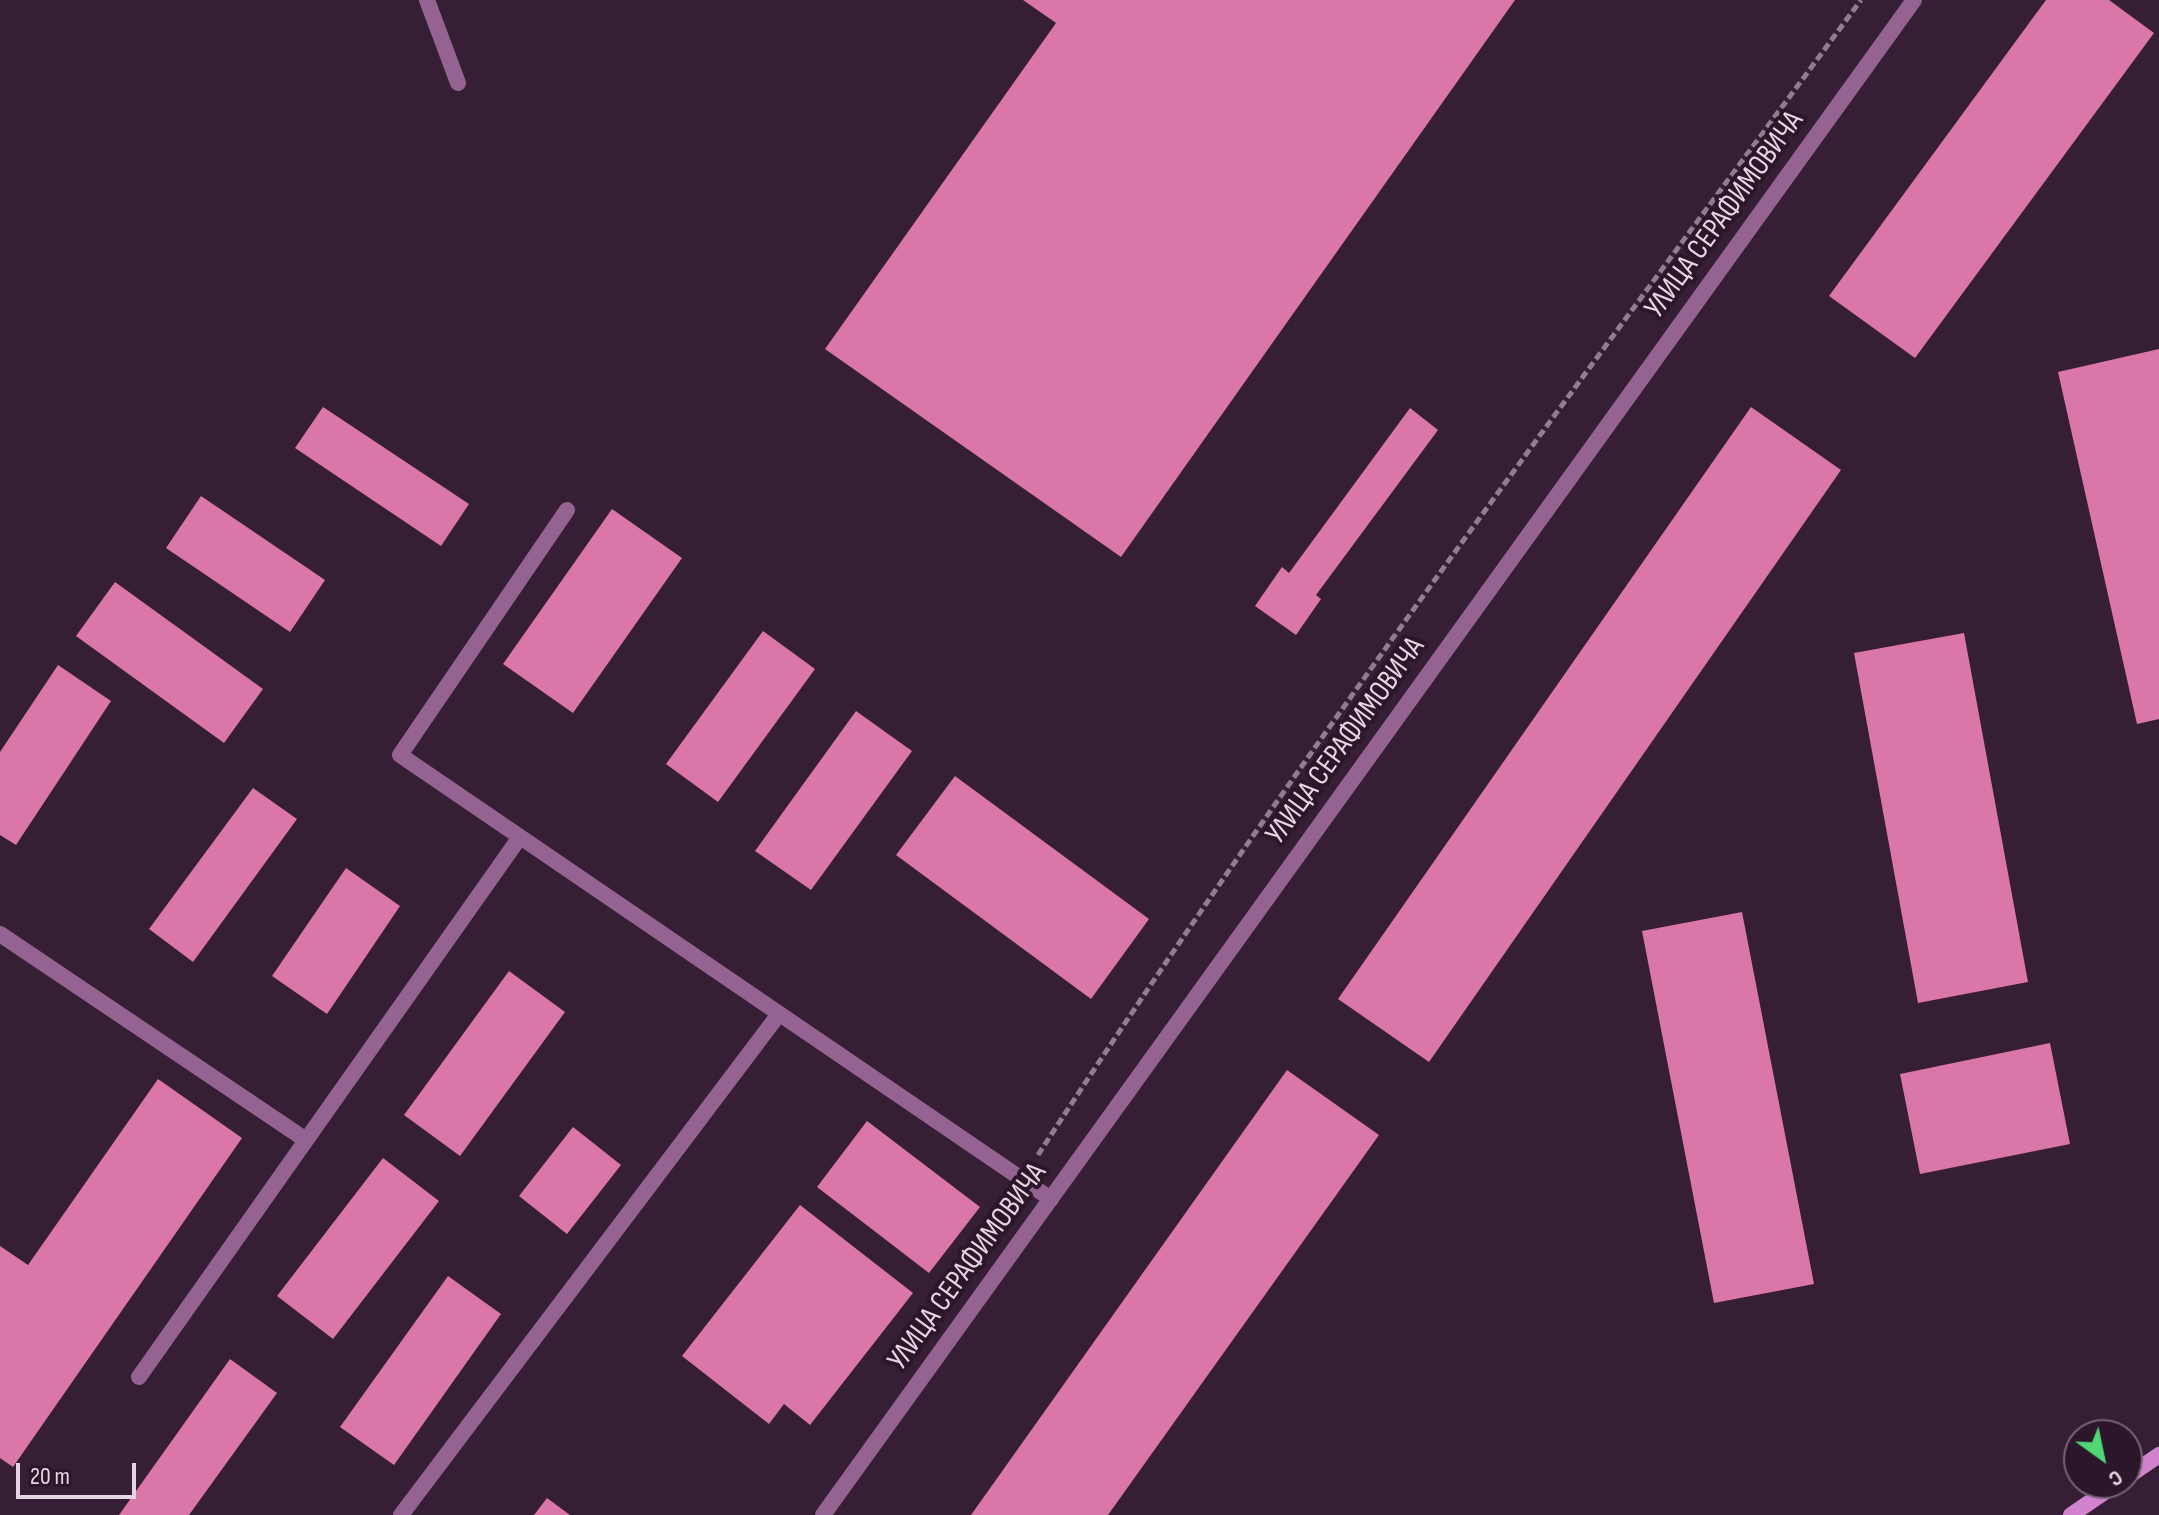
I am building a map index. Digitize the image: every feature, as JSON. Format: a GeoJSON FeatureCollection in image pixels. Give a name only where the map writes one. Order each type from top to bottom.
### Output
{"type":"FeatureCollection","features":[{"type":"Feature","properties":{"kind":"street"},"geometry":{"type":"LineString","coordinates":[[427,0],[458,83]]}},
{"type":"Feature","properties":{"kind":"street","name":"УЛИЦА СЕРАФИМОВИЧА"},"geometry":{"type":"LineString","coordinates":[[823,1515],[1914,0]]}},
{"type":"Feature","properties":{"kind":"street"},"geometry":{"type":"LineString","coordinates":[[567,510],[400,755],[1051,1199]]}},
{"type":"Feature","properties":{"kind":"street"},"geometry":{"type":"LineString","coordinates":[[139,1377],[520,837]]}},
{"type":"Feature","properties":{"kind":"street"},"geometry":{"type":"LineString","coordinates":[[0,934],[306,1140]]}},
{"type":"Feature","properties":{"kind":"street"},"geometry":{"type":"LineString","coordinates":[[401,1515],[779,1014]]}},
{"type":"Feature","properties":{"kind":"street"},"geometry":{"type":"LineString","coordinates":[[2071,1515],[2094,1499]]}},
{"type":"Feature","properties":{"kind":"path"},"geometry":{"type":"LineString","coordinates":[[1022,1180],[1113,1038],[1316,747],[1607,344],[1861,0]]}},
{"type":"Feature","properties":{"kind":"building"},"geometry":{"type":"Polygon","coordinates":[[[1023,0],[1515,0],[1121,557],[825,349],[1056,23],[1023,0]]]}},
{"type":"Feature","properties":{"kind":"building"},"geometry":{"type":"Polygon","coordinates":[[[2046,0],[2109,0],[2154,33],[1915,358],[1829,296],[2046,0]]]}},
{"type":"Feature","properties":{"kind":"building"},"geometry":{"type":"Polygon","coordinates":[[[2159,349],[2159,719],[2137,724],[2058,372],[2159,349]]]}},
{"type":"Feature","properties":{"kind":"building"},"geometry":{"type":"Polygon","coordinates":[[[323,407],[469,504],[441,546],[295,448],[323,407]]]}},
{"type":"Feature","properties":{"kind":"building"},"geometry":{"type":"Polygon","coordinates":[[[1751,407],[1841,470],[1429,1062],[1338,999],[1751,407]]]}},
{"type":"Feature","properties":{"kind":"building"},"geometry":{"type":"Polygon","coordinates":[[[1410,408],[1438,430],[1316,595],[1321,599],[1296,635],[1255,606],[1282,567],[1289,573],[1410,408]]]}},
{"type":"Feature","properties":{"kind":"building"},"geometry":{"type":"Polygon","coordinates":[[[201,496],[325,580],[290,632],[166,548],[201,496]]]}},
{"type":"Feature","properties":{"kind":"building"},"geometry":{"type":"Polygon","coordinates":[[[612,509],[682,558],[573,713],[503,664],[612,509]]]}},
{"type":"Feature","properties":{"kind":"building"},"geometry":{"type":"Polygon","coordinates":[[[115,582],[263,689],[224,743],[76,636],[115,582]]]}},
{"type":"Feature","properties":{"kind":"building"},"geometry":{"type":"Polygon","coordinates":[[[763,631],[815,669],[718,802],[666,764],[763,631]]]}},
{"type":"Feature","properties":{"kind":"building"},"geometry":{"type":"Polygon","coordinates":[[[1964,633],[2028,982],[1918,1003],[1854,653],[1964,633]]]}},
{"type":"Feature","properties":{"kind":"building"},"geometry":{"type":"Polygon","coordinates":[[[58,665],[111,701],[16,845],[0,835],[0,752],[58,665]]]}},
{"type":"Feature","properties":{"kind":"building"},"geometry":{"type":"Polygon","coordinates":[[[856,711],[912,751],[811,890],[755,851],[856,711]]]}},
{"type":"Feature","properties":{"kind":"building"},"geometry":{"type":"Polygon","coordinates":[[[955,776],[1149,919],[1091,999],[896,855],[955,776]]]}},
{"type":"Feature","properties":{"kind":"building"},"geometry":{"type":"Polygon","coordinates":[[[253,788],[297,819],[193,962],[149,929],[253,788]]]}},
{"type":"Feature","properties":{"kind":"building"},"geometry":{"type":"Polygon","coordinates":[[[346,868],[400,906],[327,1014],[272,976],[346,868]]]}},
{"type":"Feature","properties":{"kind":"building"},"geometry":{"type":"Polygon","coordinates":[[[1742,912],[1814,1284],[1714,1303],[1642,931],[1742,912]]]}},
{"type":"Feature","properties":{"kind":"building"},"geometry":{"type":"Polygon","coordinates":[[[509,971],[565,1012],[460,1156],[404,1115],[509,971]]]}},
{"type":"Feature","properties":{"kind":"building"},"geometry":{"type":"Polygon","coordinates":[[[2050,1043],[2070,1144],[1920,1174],[1900,1074],[2050,1043]]]}},
{"type":"Feature","properties":{"kind":"building"},"geometry":{"type":"Polygon","coordinates":[[[1287,1070],[1379,1135],[1108,1515],[971,1515],[1287,1070]]]}},
{"type":"Feature","properties":{"kind":"building"},"geometry":{"type":"Polygon","coordinates":[[[158,1079],[242,1138],[13,1467],[0,1458],[0,1246],[28,1265],[158,1079]]]}},
{"type":"Feature","properties":{"kind":"building"},"geometry":{"type":"Polygon","coordinates":[[[867,1121],[980,1207],[929,1273],[817,1187],[867,1121]]]}},
{"type":"Feature","properties":{"kind":"building"},"geometry":{"type":"Polygon","coordinates":[[[573,1127],[621,1165],[567,1234],[519,1196],[573,1127]]]}},
{"type":"Feature","properties":{"kind":"building"},"geometry":{"type":"Polygon","coordinates":[[[383,1158],[439,1201],[333,1339],[277,1296],[383,1158]]]}},
{"type":"Feature","properties":{"kind":"building"},"geometry":{"type":"Polygon","coordinates":[[[800,1205],[913,1293],[810,1425],[784,1404],[769,1424],[682,1356],[800,1205]]]}},
{"type":"Feature","properties":{"kind":"building"},"geometry":{"type":"Polygon","coordinates":[[[448,1276],[501,1314],[394,1465],[340,1427],[448,1276]]]}},
{"type":"Feature","properties":{"kind":"building"},"geometry":{"type":"Polygon","coordinates":[[[230,1359],[277,1393],[189,1515],[119,1515],[230,1359]]]}},
{"type":"Feature","properties":{"kind":"building"},"geometry":{"type":"Polygon","coordinates":[[[547,1498],[570,1515],[534,1515],[547,1498]]]}}]}
